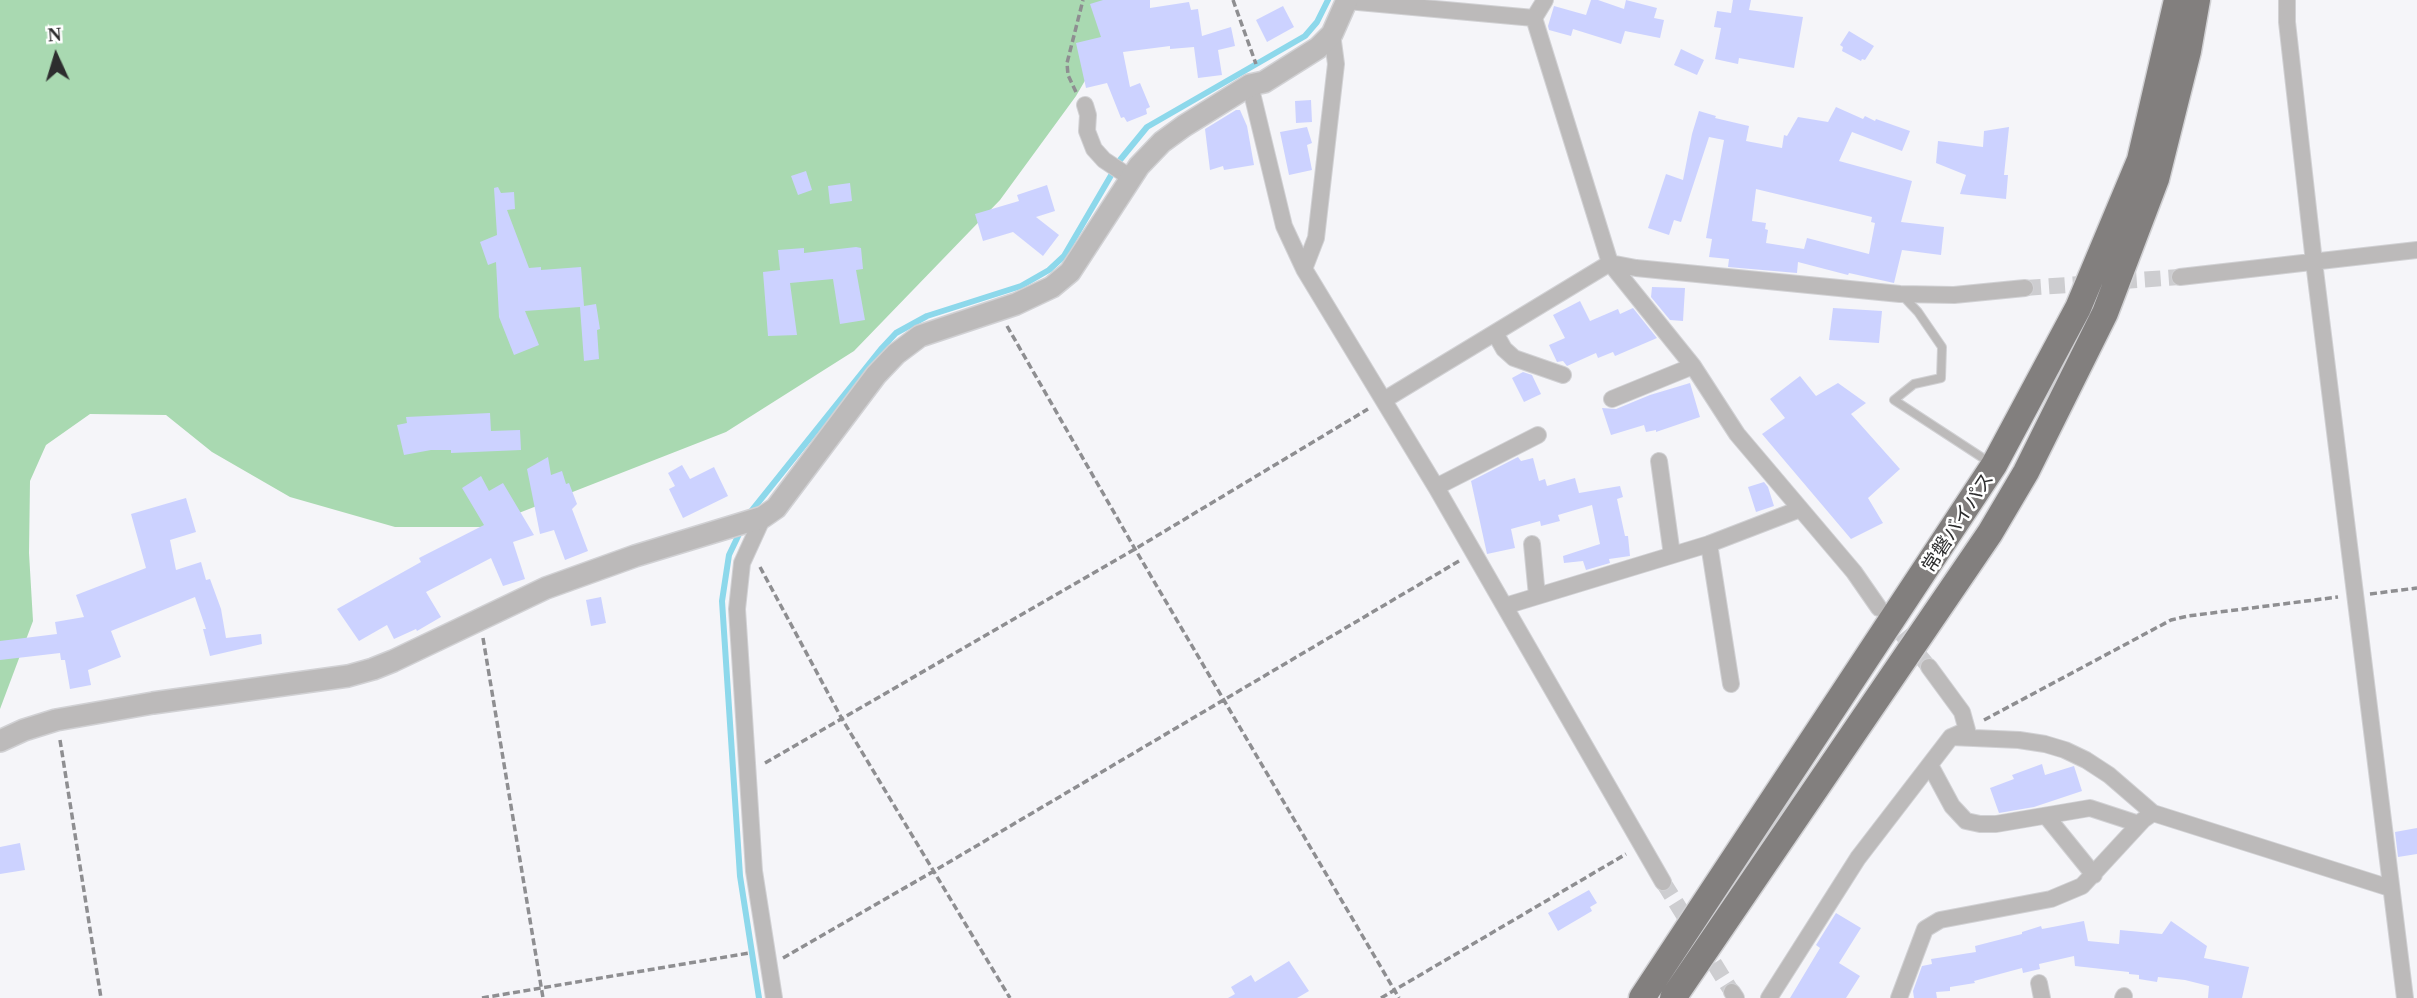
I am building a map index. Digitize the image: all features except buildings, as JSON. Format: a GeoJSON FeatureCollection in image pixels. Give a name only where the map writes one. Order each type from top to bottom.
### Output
{"type":"FeatureCollection","features":[{"type":"Feature","properties":{"kind":"highway","name":"常磐バイパス"},"geometry":{"type":"LineString","coordinates":[[1642,998],[1994,465],[2078,308],[2140,160],[2176,0]]}},
{"type":"Feature","properties":{"kind":"highway","name":"常磐バイパス"},"geometry":{"type":"LineString","coordinates":[[1674,998],[1990,533],[2026,472],[2109,300],[2156,179],[2188,51],[2197,0]]}},
{"type":"Feature","properties":{"kind":"highway"},"geometry":{"type":"LineString","coordinates":[[2188,51],[2207,0]]}},
{"type":"Feature","properties":{"kind":"street"},"geometry":{"type":"LineString","coordinates":[[0,741],[57,720],[153,703],[348,676],[393,661],[480,618],[592,571],[751,521],[776,508],[876,375],[896,354],[920,336],[1016,304],[1052,287],[1070,272],[1122,172],[1184,126],[1250,85],[1264,82],[1318,48],[1332,34],[1347,0],[1534,18]]}},
{"type":"Feature","properties":{"kind":"street"},"geometry":{"type":"LineString","coordinates":[[1545,0],[1534,18],[1610,263],[1693,366],[1737,434],[1854,572],[1880,607]]}},
{"type":"Feature","properties":{"kind":"street"},"geometry":{"type":"LineString","coordinates":[[2287,0],[2287,22],[2314,262],[2405,998]]}},
{"type":"Feature","properties":{"kind":"street"},"geometry":{"type":"LineString","coordinates":[[1304,269],[1316,238],[1336,64],[1332,34]]}},
{"type":"Feature","properties":{"kind":"street"},"geometry":{"type":"LineString","coordinates":[[1250,85],[1284,226],[1304,269],[1436,487],[1663,882]]}},
{"type":"Feature","properties":{"kind":"street"},"geometry":{"type":"LineString","coordinates":[[1085,106],[1090,141],[1094,149],[1122,172]]}},
{"type":"Feature","properties":{"kind":"street"},"geometry":{"type":"LineString","coordinates":[[2180,277],[2417,250]]}},
{"type":"Feature","properties":{"kind":"street"},"geometry":{"type":"LineString","coordinates":[[1384,400],[1610,263],[1636,268],[1900,294],[1954,295],[2025,288]]}},
{"type":"Feature","properties":{"kind":"street"},"geometry":{"type":"LineString","coordinates":[[1495,333],[1504,349],[1514,358],[1563,375]]}},
{"type":"Feature","properties":{"kind":"street"},"geometry":{"type":"LineString","coordinates":[[1612,399],[1693,366]]}},
{"type":"Feature","properties":{"kind":"street"},"geometry":{"type":"LineString","coordinates":[[1436,487],[1538,435]]}},
{"type":"Feature","properties":{"kind":"street"},"geometry":{"type":"LineString","coordinates":[[1659,461],[1672,555]]}},
{"type":"Feature","properties":{"kind":"street"},"geometry":{"type":"LineString","coordinates":[[1505,606],[1709,544],[1800,509]]}},
{"type":"Feature","properties":{"kind":"street"},"geometry":{"type":"LineString","coordinates":[[751,521],[749,548],[742,563],[738,583],[737,609],[754,871],[774,998]]}},
{"type":"Feature","properties":{"kind":"street"},"geometry":{"type":"LineString","coordinates":[[1532,544],[1537,596]]}},
{"type":"Feature","properties":{"kind":"street"},"geometry":{"type":"LineString","coordinates":[[1709,544],[1731,684]]}},
{"type":"Feature","properties":{"kind":"street"},"geometry":{"type":"LineString","coordinates":[[1769,998],[1858,858],[1951,737],[1967,730],[1962,712],[1929,667]]}},
{"type":"Feature","properties":{"kind":"street"},"geometry":{"type":"LineString","coordinates":[[1951,737],[2020,740],[2066,750],[2109,775],[2153,813],[2390,888]]}},
{"type":"Feature","properties":{"kind":"street"},"geometry":{"type":"LineString","coordinates":[[1930,765],[1951,806],[1966,821],[1996,824],[2090,808],[2139,824]]}},
{"type":"Feature","properties":{"kind":"street"},"geometry":{"type":"LineString","coordinates":[[1899,998],[1925,929],[1940,920],[2051,899],[2082,886],[2139,824],[2153,813]]}},
{"type":"Feature","properties":{"kind":"street"},"geometry":{"type":"LineString","coordinates":[[2047,817],[2094,874]]}},
{"type":"Feature","properties":{"kind":"lane"},"geometry":{"type":"LineString","coordinates":[[1900,294],[1919,312],[1942,346],[1941,378],[1914,384],[1894,400],[1994,465]]}},
{"type":"Feature","properties":{"kind":"path"},"geometry":{"type":"LineString","coordinates":[[1083,0],[1067,63],[1072,86],[1085,106]]}},
{"type":"Feature","properties":{"kind":"path"},"geometry":{"type":"LineString","coordinates":[[1233,0],[1252,57]]}},
{"type":"Feature","properties":{"kind":"path"},"geometry":{"type":"LineString","coordinates":[[998,310],[1399,998]]}},
{"type":"Feature","properties":{"kind":"path"},"geometry":{"type":"LineString","coordinates":[[748,773],[1135,549],[1384,400]]}},
{"type":"Feature","properties":{"kind":"path"},"geometry":{"type":"LineString","coordinates":[[749,548],[842,719],[1010,998]]}},
{"type":"Feature","properties":{"kind":"path"},"geometry":{"type":"LineString","coordinates":[[768,962],[781,959],[934,871],[1474,552]]}},
{"type":"Feature","properties":{"kind":"path"},"geometry":{"type":"LineString","coordinates":[[1967,730],[2171,620],[2417,588]]}},
{"type":"Feature","properties":{"kind":"path"},"geometry":{"type":"LineString","coordinates":[[480,618],[543,998]]}},
{"type":"Feature","properties":{"kind":"path"},"geometry":{"type":"LineString","coordinates":[[57,720],[101,998]]}},
{"type":"Feature","properties":{"kind":"path"},"geometry":{"type":"LineString","coordinates":[[1381,998],[1642,844]]}},
{"type":"Feature","properties":{"kind":"path"},"geometry":{"type":"LineString","coordinates":[[482,998],[746,953]]}},
{"type":"Feature","properties":{"kind":"green space"},"geometry":{"type":"Polygon","coordinates":[[[0,0],[1132,0],[1076,96],[1000,200],[854,351],[726,432],[483,527],[395,527],[290,497],[212,452],[166,415],[90,414],[46,445],[30,481],[29,553],[33,621],[0,709],[0,0]]]}},
{"type":"Feature","properties":{"kind":"waterway"},"geometry":{"type":"LineString","coordinates":[[749,514],[896,333],[927,316],[1021,286],[1049,270],[1064,256],[1120,160],[1147,127],[1305,36],[1317,22],[1328,0]]}},
{"type":"Feature","properties":{"kind":"waterway"},"geometry":{"type":"LineString","coordinates":[[741,530],[729,555],[722,601],[740,876],[759,998]]}},
{"type":"Feature","properties":{"kind":"tunnel"},"geometry":{"type":"LineString","coordinates":[[2025,288],[2180,277]]}},
{"type":"Feature","properties":{"kind":"tunnel"},"geometry":{"type":"LineString","coordinates":[[1886,615],[1929,667]]}},
{"type":"Feature","properties":{"kind":"tunnel"},"geometry":{"type":"LineString","coordinates":[[1663,882],[1732,992]]}}]}
